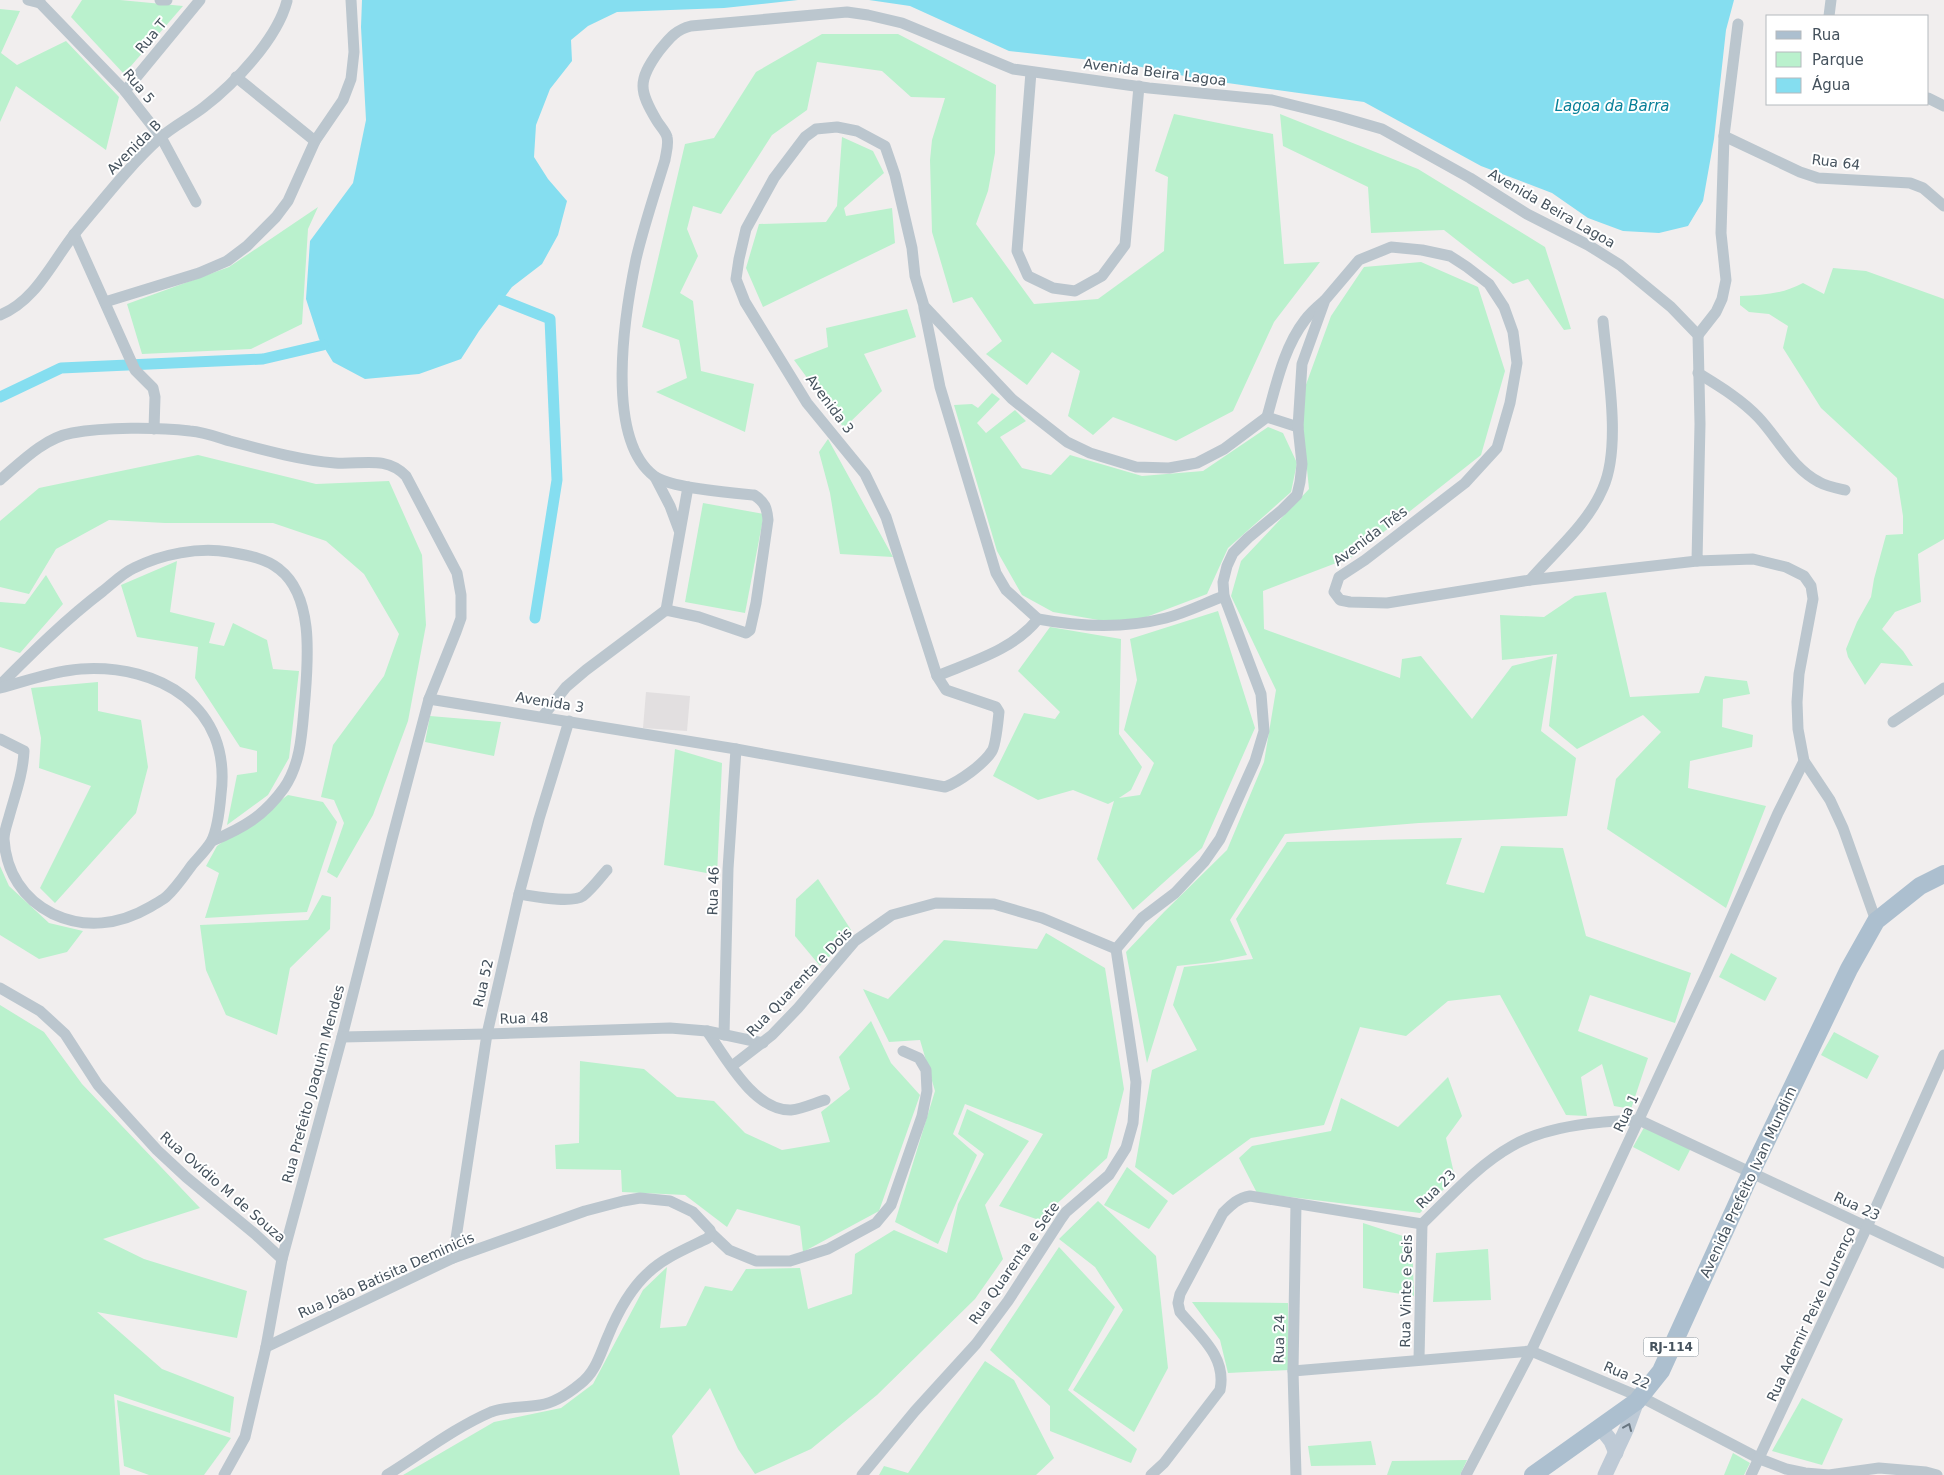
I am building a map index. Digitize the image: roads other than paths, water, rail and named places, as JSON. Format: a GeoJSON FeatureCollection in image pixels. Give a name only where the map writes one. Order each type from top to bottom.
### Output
{"type":"FeatureCollection","features":[{"type":"Feature","properties":{"kind":"main road","name":"Avenida Prefeito Ivan Mundim"},"geometry":{"type":"LineString","coordinates":[[1533,1475],[1639,1399],[1660,1371],[1751,1173],[1849,969],[1876,921],[1920,886],[1944,874]]}},
{"type":"Feature","properties":{"kind":"street"},"geometry":{"type":"LineString","coordinates":[[28,0],[40,2]]}},
{"type":"Feature","properties":{"kind":"street"},"geometry":{"type":"LineString","coordinates":[[160,0],[167,0]]}},
{"type":"Feature","properties":{"kind":"street","name":"Rua T"},"geometry":{"type":"LineString","coordinates":[[125,91],[200,0]]}},
{"type":"Feature","properties":{"kind":"street"},"geometry":{"type":"LineString","coordinates":[[105,302],[200,273],[228,261],[247,246],[288,201],[315,141],[343,100],[352,79],[354,52],[351,0]]}},
{"type":"Feature","properties":{"kind":"street"},"geometry":{"type":"LineString","coordinates":[[1829,15],[1831,0]]}},
{"type":"Feature","properties":{"kind":"street","name":"Avenida B"},"geometry":{"type":"LineString","coordinates":[[0,315],[27,298],[74,234],[129,170],[161,137],[204,106],[236,77],[272,36],[287,1]]}},
{"type":"Feature","properties":{"kind":"street","name":"Rua 5"},"geometry":{"type":"LineString","coordinates":[[40,2],[125,91],[161,137],[196,202]]}},
{"type":"Feature","properties":{"kind":"street","name":"Avenida Beira Lagoa"},"geometry":{"type":"LineString","coordinates":[[656,477],[642,465],[634,450],[626,428],[621,393],[626,317],[636,259],[665,160],[667,145],[667,137],[644,100],[643,85],[651,63],[674,33],[682,28],[691,26],[847,12],[868,14],[902,23],[1013,69],[1139,86],[1272,100],[1382,129],[1470,178],[1526,214],[1588,245],[1620,265],[1671,307],[1698,335]]}},
{"type":"Feature","properties":{"kind":"street"},"geometry":{"type":"LineString","coordinates":[[1738,24],[1724,136],[1721,233],[1726,280],[1722,299],[1716,312],[1698,335],[1700,424],[1696,561],[1753,559],[1786,567],[1804,576],[1810,586],[1814,599],[1800,674],[1797,702],[1798,729],[1804,761],[1830,800],[1843,828],[1876,921]]}},
{"type":"Feature","properties":{"kind":"street"},"geometry":{"type":"LineString","coordinates":[[1031,72],[1016,251],[1028,276],[1053,288],[1075,291],[1102,276],[1125,245],[1139,86]]}},
{"type":"Feature","properties":{"kind":"street"},"geometry":{"type":"LineString","coordinates":[[236,77],[315,141]]}},
{"type":"Feature","properties":{"kind":"street"},"geometry":{"type":"LineString","coordinates":[[1929,98],[1944,106]]}},
{"type":"Feature","properties":{"kind":"street","name":"Avenida 3"},"geometry":{"type":"LineString","coordinates":[[429,698],[736,749],[945,787],[956,783],[966,776],[993,750],[998,712],[996,707],[946,690],[937,676],[886,517],[865,474],[807,403],[745,302],[736,279],[746,229],[774,178],[805,137],[816,129],[837,127],[856,131],[885,146],[895,175],[924,306],[1012,399],[1068,442],[1090,453],[1136,467],[1169,468],[1198,463],[1224,449],[1267,417]]}},
{"type":"Feature","properties":{"kind":"street","name":"Rua 64"},"geometry":{"type":"LineString","coordinates":[[1724,136],[1800,172],[1818,178],[1910,184],[1923,188],[1944,206]]}},
{"type":"Feature","properties":{"kind":"street"},"geometry":{"type":"LineString","coordinates":[[74,234],[135,370],[152,388],[154,397],[154,429]]}},
{"type":"Feature","properties":{"kind":"street","name":"Avenida Três"},"geometry":{"type":"LineString","coordinates":[[1325,300],[1358,260],[1391,247],[1422,250],[1450,256],[1489,284],[1504,307],[1513,332],[1517,363],[1510,403],[1497,448],[1465,483],[1364,560],[1339,576],[1334,592],[1340,600],[1388,603],[1530,580],[1696,561]]}},
{"type":"Feature","properties":{"kind":"street"},"geometry":{"type":"LineString","coordinates":[[1298,427],[1267,417],[1289,349],[1304,321],[1325,300]]}},
{"type":"Feature","properties":{"kind":"street"},"geometry":{"type":"LineString","coordinates":[[1116,949],[1142,918],[1175,893],[1204,862],[1220,839],[1257,754],[1264,731],[1261,694],[1224,596],[1223,582],[1233,553],[1297,495],[1302,464],[1298,427],[1302,364],[1325,300]]}},
{"type":"Feature","properties":{"kind":"street"},"geometry":{"type":"LineString","coordinates":[[924,306],[940,387],[996,573],[1006,590],[1038,619],[1092,627],[1124,626],[1166,618],[1224,596]]}},
{"type":"Feature","properties":{"kind":"street"},"geometry":{"type":"LineString","coordinates":[[1530,580],[1581,524],[1603,488],[1611,463],[1612,411],[1603,321]]}},
{"type":"Feature","properties":{"kind":"street"},"geometry":{"type":"LineString","coordinates":[[1698,373],[1750,408],[1788,456],[1810,477],[1820,483],[1845,490]]}},
{"type":"Feature","properties":{"kind":"street","name":"Rua Prefeito Joaquim Mendes"},"geometry":{"type":"LineString","coordinates":[[0,480],[51,439],[71,433],[87,431],[154,429],[210,434],[293,456],[334,463],[384,463],[399,468],[406,476],[457,573],[461,595],[461,618],[429,698],[358,967],[342,1037],[282,1259],[266,1347],[245,1437],[237,1455],[224,1475]]}},
{"type":"Feature","properties":{"kind":"street"},"geometry":{"type":"LineString","coordinates":[[656,477],[688,487],[754,496],[762,500],[767,508],[768,520],[756,603],[750,630],[746,633],[699,617],[666,610]]}},
{"type":"Feature","properties":{"kind":"street"},"geometry":{"type":"LineString","coordinates":[[656,477],[679,530]]}},
{"type":"Feature","properties":{"kind":"street"},"geometry":{"type":"LineString","coordinates":[[543,716],[566,687],[666,610],[688,487]]}},
{"type":"Feature","properties":{"kind":"street"},"geometry":{"type":"LineString","coordinates":[[0,686],[50,634],[133,568],[172,554],[195,551],[222,551],[253,556],[279,569],[292,585],[301,604],[307,627],[308,662],[302,735],[298,762],[284,788],[264,813],[238,830],[212,841],[165,898],[136,915],[111,922],[88,924],[65,920],[39,907],[23,891],[13,878],[7,858],[4,837],[24,767],[24,751],[0,739]]}},
{"type":"Feature","properties":{"kind":"street"},"geometry":{"type":"LineString","coordinates":[[937,676],[1001,649],[1030,629],[1038,619]]}},
{"type":"Feature","properties":{"kind":"street"},"geometry":{"type":"LineString","coordinates":[[0,686],[80,669],[116,670],[154,679],[172,688],[196,706],[216,737],[222,756],[222,788],[212,841]]}},
{"type":"Feature","properties":{"kind":"street"},"geometry":{"type":"LineString","coordinates":[[1893,722],[1944,688]]}},
{"type":"Feature","properties":{"kind":"street","name":"Rua 52"},"geometry":{"type":"LineString","coordinates":[[453,1258],[487,1034],[519,894],[539,818],[569,721]]}},
{"type":"Feature","properties":{"kind":"street","name":"Rua 46"},"geometry":{"type":"LineString","coordinates":[[724,1035],[728,869],[736,749]]}},
{"type":"Feature","properties":{"kind":"street","name":"Rua 1"},"geometry":{"type":"LineString","coordinates":[[1466,1475],[1531,1350],[1738,905],[1778,813],[1804,761]]}},
{"type":"Feature","properties":{"kind":"street"},"geometry":{"type":"LineString","coordinates":[[519,894],[567,899],[577,898],[582,896],[608,870]]}},
{"type":"Feature","properties":{"kind":"street","name":"Rua Quarenta e Dois"},"geometry":{"type":"LineString","coordinates":[[732,1066],[763,1043],[798,1008],[855,941],[892,915],[936,903],[994,904],[1042,918],[1116,949]]}},
{"type":"Feature","properties":{"kind":"street","name":"Rua Quarenta e Sete"},"geometry":{"type":"LineString","coordinates":[[862,1475],[915,1411],[976,1344],[1008,1300],[1066,1212],[1109,1176],[1126,1148],[1133,1123],[1136,1082],[1116,949]]}},
{"type":"Feature","properties":{"kind":"street","name":"Rua Ovídio M de Souza"},"geometry":{"type":"LineString","coordinates":[[0,988],[40,1011],[65,1034],[98,1085],[157,1150],[282,1259]]}},
{"type":"Feature","properties":{"kind":"street","name":"Rua 48"},"geometry":{"type":"LineString","coordinates":[[342,1037],[670,1028],[707,1031],[763,1043]]}},
{"type":"Feature","properties":{"kind":"street"},"geometry":{"type":"LineString","coordinates":[[707,1031],[756,1096],[776,1108],[792,1110],[825,1100]]}},
{"type":"Feature","properties":{"kind":"street","name":"Rua João Batisita Deminicis"},"geometry":{"type":"LineString","coordinates":[[266,1347],[453,1258],[585,1211],[640,1198],[670,1201],[683,1206],[693,1212],[729,1250],[756,1261],[790,1261],[828,1249],[876,1223],[891,1205],[922,1116],[927,1091],[926,1070],[919,1058],[903,1051]]}},
{"type":"Feature","properties":{"kind":"street","name":"Rua Ademir Peixe Lourenço"},"geometry":{"type":"LineString","coordinates":[[1752,1475],[1944,1055]]}},
{"type":"Feature","properties":{"kind":"street","name":"Rua 23"},"geometry":{"type":"LineString","coordinates":[[1151,1475],[1164,1463],[1220,1390],[1222,1379],[1216,1355],[1180,1312],[1178,1303],[1180,1294],[1223,1213],[1234,1202],[1242,1198],[1250,1196],[1422,1224],[1475,1173],[1512,1146],[1545,1132],[1611,1120],[1639,1120],[1944,1263]]}},
{"type":"Feature","properties":{"kind":"street","name":"Rua 24"},"geometry":{"type":"LineString","coordinates":[[1296,1204],[1293,1371],[1296,1475]]}},
{"type":"Feature","properties":{"kind":"street","name":"Rua Vinte e Seis"},"geometry":{"type":"LineString","coordinates":[[1419,1359],[1422,1224]]}},
{"type":"Feature","properties":{"kind":"street"},"geometry":{"type":"LineString","coordinates":[[387,1475],[462,1426],[493,1411],[541,1405],[566,1394],[582,1383],[593,1370],[618,1316],[636,1286],[649,1272],[664,1261],[708,1238],[711,1233]]}},
{"type":"Feature","properties":{"kind":"street","name":"Rua 22"},"geometry":{"type":"LineString","coordinates":[[1293,1371],[1531,1350],[1639,1399],[1760,1459],[1786,1469],[1805,1473],[1829,1474],[1877,1472],[1937,1475]]}},
{"type":"Feature","properties":{"kind":"street"},"geometry":{"type":"LineString","coordinates":[[1605,1475],[1639,1399]]}},
{"type":"Feature","properties":{"kind":"street"},"geometry":{"type":"LineString","coordinates":[[1600,1427],[1611,1441],[1616,1453]]}},
{"type":"Feature","properties":{"kind":"water"},"geometry":{"type":"Polygon","coordinates":[[[362,0],[798,0],[724,8],[617,12],[588,26],[571,40],[572,61],[550,89],[536,125],[534,157],[548,179],[567,201],[558,235],[542,264],[512,287],[461,359],[419,374],[365,379],[333,362],[319,339],[306,299],[310,241],[353,183],[366,120],[361,27],[362,0]]]}},
{"type":"Feature","properties":{"kind":"water","name":"Lagoa da Barra"},"geometry":{"type":"Polygon","coordinates":[[[869,0],[1734,0],[1726,30],[1714,139],[1703,201],[1688,226],[1659,233],[1623,231],[1588,218],[1552,193],[1481,166],[1364,102],[1199,79],[1127,64],[1009,51],[910,6],[869,0]]]}},
{"type":"Feature","properties":{"kind":"waterway"},"geometry":{"type":"LineString","coordinates":[[502,300],[550,319],[557,480],[535,618]]}},
{"type":"Feature","properties":{"kind":"waterway"},"geometry":{"type":"LineString","coordinates":[[0,397],[61,368],[263,359],[323,345]]}}]}
